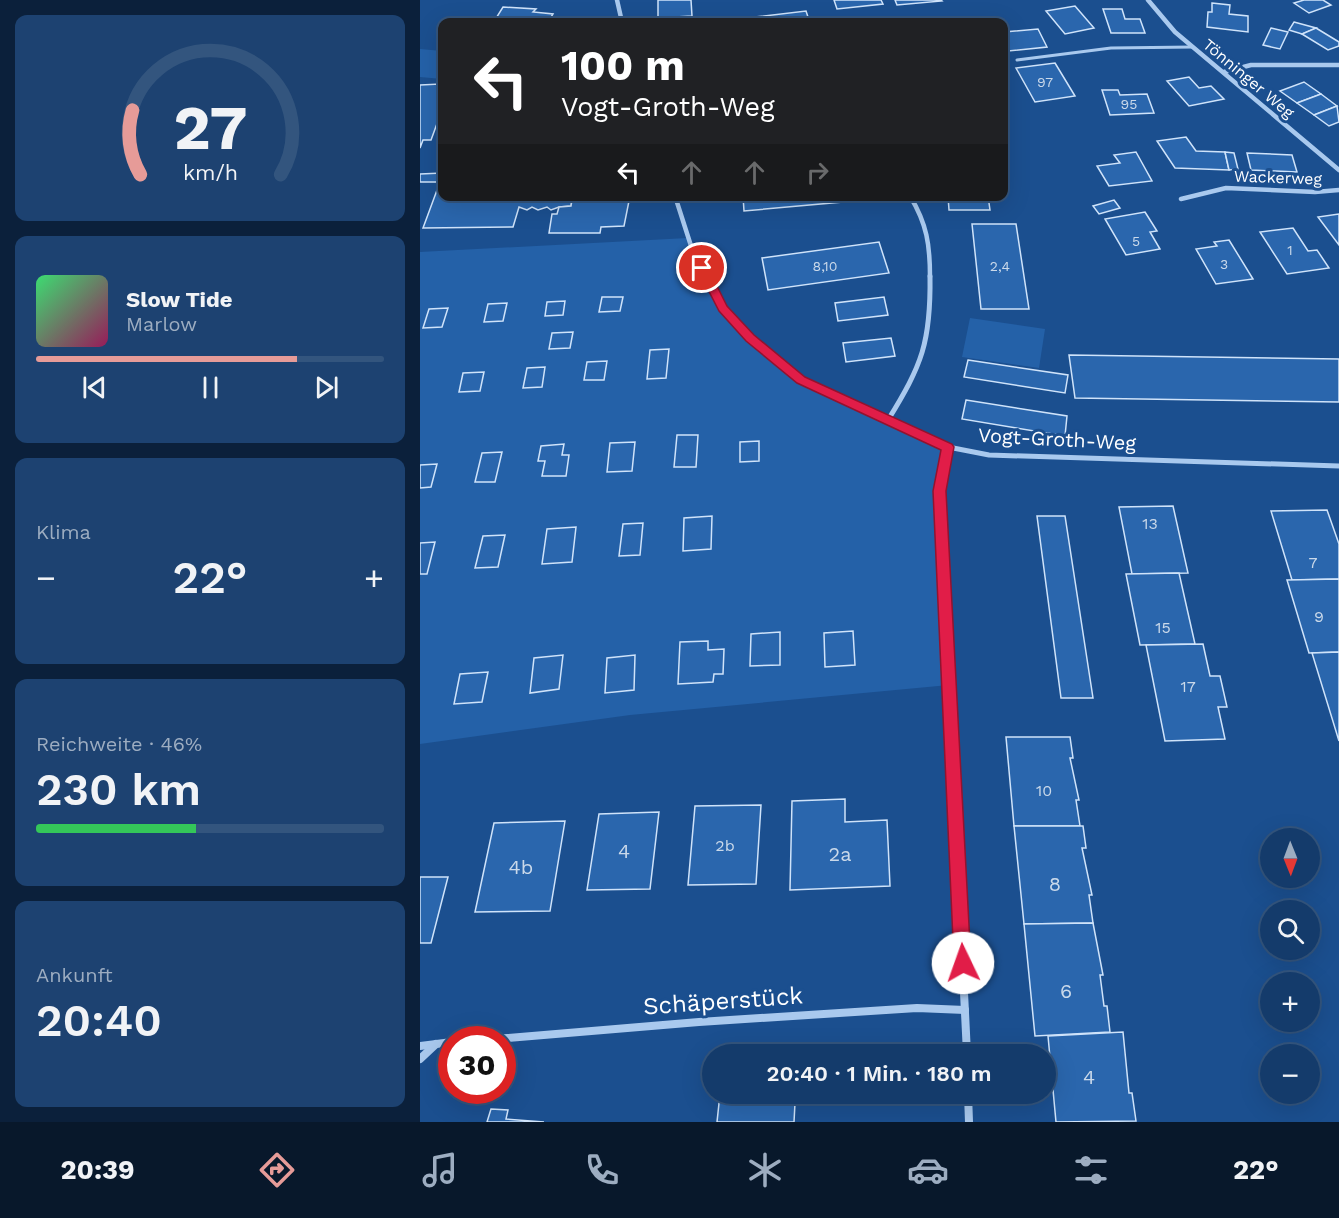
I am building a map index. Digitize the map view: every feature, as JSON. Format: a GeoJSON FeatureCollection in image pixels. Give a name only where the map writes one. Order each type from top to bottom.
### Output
{"type":"FeatureCollection","features":[{"type":"Feature","properties":{"kind":"street"},"geometry":{"type":"LineString","coordinates":[[617,0],[621,18]]}},
{"type":"Feature","properties":{"kind":"street","name":"Tönninger Weg"},"geometry":{"type":"LineString","coordinates":[[1148,0],[1161,17],[1193,47],[1339,170]]}},
{"type":"Feature","properties":{"kind":"street"},"geometry":{"type":"LineString","coordinates":[[1224,72],[1251,65],[1339,65]]}},
{"type":"Feature","properties":{"kind":"street","name":"Wackerweg"},"geometry":{"type":"LineString","coordinates":[[1181,199],[1226,188],[1316,192],[1339,190]]}},
{"type":"Feature","properties":{"kind":"street","name":"Vogt-Groth-Weg"},"geometry":{"type":"LineString","coordinates":[[677,201],[692,249],[723,309],[750,338],[801,380],[948,447],[989,455],[1339,466]]}},
{"type":"Feature","properties":{"kind":"street"},"geometry":{"type":"LineString","coordinates":[[888,420],[913,379],[924,352],[928,328],[929,240],[924,221],[913,201]]}},
{"type":"Feature","properties":{"kind":"street"},"geometry":{"type":"LineString","coordinates":[[948,447],[940,491],[967,1044]]}},
{"type":"Feature","properties":{"kind":"street","name":"Schäperstück"},"geometry":{"type":"LineString","coordinates":[[516,1037],[699,1022],[894,1010],[965,1010]]}},
{"type":"Feature","properties":{"kind":"street"},"geometry":{"type":"LineString","coordinates":[[420,1046],[437,1044]]}},
{"type":"Feature","properties":{"kind":"street"},"geometry":{"type":"LineString","coordinates":[[420,1059],[437,1044]]}},
{"type":"Feature","properties":{"kind":"street"},"geometry":{"type":"LineString","coordinates":[[968,1104],[969,1122]]}},
{"type":"Feature","properties":{"kind":"lane"},"geometry":{"type":"LineString","coordinates":[[1017,60],[1111,48],[1193,47]]}},
{"type":"Feature","properties":{"kind":"shaded area"},"geometry":{"type":"Polygon","coordinates":[[[420,49],[438,51],[438,79],[420,77],[420,49]]]}},
{"type":"Feature","properties":{"kind":"shaded area"},"geometry":{"type":"Polygon","coordinates":[[[688,238],[724,310],[779,363],[801,380],[948,447],[940,491],[949,685],[630,715],[420,744],[420,252],[688,238]]]}},
{"type":"Feature","properties":{"kind":"shaded area"},"geometry":{"type":"Polygon","coordinates":[[[970,318],[1045,329],[1039,368],[962,357],[970,318]]]}},
{"type":"Feature","properties":{"kind":"building"},"geometry":{"type":"Polygon","coordinates":[[[658,0],[691,0],[692,16],[658,18],[658,0]]]}},
{"type":"Feature","properties":{"kind":"building"},"geometry":{"type":"Polygon","coordinates":[[[834,0],[881,0],[883,4],[837,9],[834,0]]]}},
{"type":"Feature","properties":{"kind":"building"},"geometry":{"type":"Polygon","coordinates":[[[895,0],[941,0],[942,1],[897,5],[895,0]]]}},
{"type":"Feature","properties":{"kind":"building"},"geometry":{"type":"Polygon","coordinates":[[[1304,0],[1323,0],[1331,5],[1309,13],[1294,3],[1304,0]]]}},
{"type":"Feature","properties":{"kind":"building"},"geometry":{"type":"Polygon","coordinates":[[[1212,3],[1230,5],[1229,14],[1248,16],[1248,32],[1207,27],[1208,12],[1212,12],[1212,3]]]}},
{"type":"Feature","properties":{"kind":"building"},"geometry":{"type":"Polygon","coordinates":[[[1075,6],[1094,28],[1065,34],[1046,11],[1075,6]]]}},
{"type":"Feature","properties":{"kind":"building"},"geometry":{"type":"Polygon","coordinates":[[[503,7],[536,9],[533,12],[553,14],[550,18],[496,18],[503,7]]]}},
{"type":"Feature","properties":{"kind":"building"},"geometry":{"type":"Polygon","coordinates":[[[1103,9],[1122,9],[1125,19],[1140,19],[1145,33],[1111,33],[1103,9]]]}},
{"type":"Feature","properties":{"kind":"building"},"geometry":{"type":"Polygon","coordinates":[[[806,11],[808,18],[746,18],[806,11]]]}},
{"type":"Feature","properties":{"kind":"building"},"geometry":{"type":"Polygon","coordinates":[[[1294,22],[1316,28],[1302,34],[1289,30],[1294,22]]]}},
{"type":"Feature","properties":{"kind":"building"},"geometry":{"type":"Polygon","coordinates":[[[1271,28],[1288,32],[1280,49],[1263,45],[1271,28]]]}},
{"type":"Feature","properties":{"kind":"building"},"geometry":{"type":"Polygon","coordinates":[[[1316,28],[1339,42],[1339,46],[1328,50],[1302,34],[1316,28]]]}},
{"type":"Feature","properties":{"kind":"building"},"geometry":{"type":"Polygon","coordinates":[[[1038,29],[1047,47],[1008,51],[1008,32],[1038,29]]]}},
{"type":"Feature","properties":{"kind":"building"},"geometry":{"type":"Polygon","coordinates":[[[1055,63],[1075,96],[1035,102],[1016,68],[1055,63]]]}},
{"type":"Feature","properties":{"kind":"building"},"geometry":{"type":"Polygon","coordinates":[[[1189,77],[1199,88],[1211,86],[1224,99],[1189,106],[1167,81],[1189,77]]]}},
{"type":"Feature","properties":{"kind":"building"},"geometry":{"type":"Polygon","coordinates":[[[1304,82],[1321,94],[1297,103],[1280,91],[1304,82]]]}},
{"type":"Feature","properties":{"kind":"building"},"geometry":{"type":"Polygon","coordinates":[[[438,84],[438,121],[431,140],[423,140],[420,148],[420,85],[438,84]]]}},
{"type":"Feature","properties":{"kind":"building"},"geometry":{"type":"Polygon","coordinates":[[[1102,90],[1118,90],[1120,95],[1147,94],[1154,113],[1110,115],[1102,90]]]}},
{"type":"Feature","properties":{"kind":"building"},"geometry":{"type":"Polygon","coordinates":[[[1321,94],[1337,106],[1314,115],[1297,103],[1321,94]]]}},
{"type":"Feature","properties":{"kind":"building"},"geometry":{"type":"Polygon","coordinates":[[[1337,106],[1339,122],[1329,126],[1314,115],[1337,106]]]}},
{"type":"Feature","properties":{"kind":"building"},"geometry":{"type":"Polygon","coordinates":[[[1186,137],[1196,151],[1225,152],[1229,170],[1175,168],[1157,141],[1186,137]]]}},
{"type":"Feature","properties":{"kind":"building"},"geometry":{"type":"Polygon","coordinates":[[[1136,152],[1152,181],[1109,186],[1097,166],[1120,163],[1114,155],[1136,152]]]}},
{"type":"Feature","properties":{"kind":"building"},"geometry":{"type":"Polygon","coordinates":[[[1225,152],[1234,153],[1238,169],[1229,170],[1225,152]]]}},
{"type":"Feature","properties":{"kind":"building"},"geometry":{"type":"Polygon","coordinates":[[[1247,153],[1292,155],[1297,172],[1251,170],[1247,153]]]}},
{"type":"Feature","properties":{"kind":"building"},"geometry":{"type":"Polygon","coordinates":[[[438,173],[438,182],[420,182],[420,174],[438,173]]]}},
{"type":"Feature","properties":{"kind":"building"},"geometry":{"type":"Polygon","coordinates":[[[438,187],[438,201],[572,201],[571,206],[551,210],[547,207],[538,210],[532,207],[527,210],[519,207],[513,227],[423,228],[438,187]]]}},
{"type":"Feature","properties":{"kind":"building"},"geometry":{"type":"Polygon","coordinates":[[[1114,200],[1120,208],[1099,214],[1093,206],[1114,200]]]}},
{"type":"Feature","properties":{"kind":"building"},"geometry":{"type":"Polygon","coordinates":[[[572,201],[629,201],[624,226],[601,227],[600,233],[549,233],[552,214],[557,214],[559,207],[571,206],[572,201]]]}},
{"type":"Feature","properties":{"kind":"building"},"geometry":{"type":"Polygon","coordinates":[[[743,201],[854,201],[744,211],[743,201]]]}},
{"type":"Feature","properties":{"kind":"building"},"geometry":{"type":"Polygon","coordinates":[[[948,201],[989,201],[990,210],[949,210],[948,201]]]}},
{"type":"Feature","properties":{"kind":"building"},"geometry":{"type":"Polygon","coordinates":[[[1145,212],[1157,231],[1150,232],[1160,249],[1126,255],[1105,219],[1145,212]]]}},
{"type":"Feature","properties":{"kind":"building"},"geometry":{"type":"Polygon","coordinates":[[[1339,214],[1339,245],[1318,217],[1339,214]]]}},
{"type":"Feature","properties":{"kind":"building"},"geometry":{"type":"Polygon","coordinates":[[[972,224],[1016,224],[1029,309],[981,309],[972,224]]]}},
{"type":"Feature","properties":{"kind":"building"},"geometry":{"type":"Polygon","coordinates":[[[1293,228],[1308,251],[1317,250],[1329,268],[1287,274],[1260,232],[1293,228]]]}},
{"type":"Feature","properties":{"kind":"building"},"geometry":{"type":"Polygon","coordinates":[[[1229,240],[1253,279],[1216,284],[1196,249],[1217,246],[1214,242],[1229,240]]]}},
{"type":"Feature","properties":{"kind":"building"},"geometry":{"type":"Polygon","coordinates":[[[879,242],[889,273],[768,290],[762,258],[879,242]]]}},
{"type":"Feature","properties":{"kind":"building"},"geometry":{"type":"Polygon","coordinates":[[[602,297],[623,297],[620,311],[599,312],[602,297]]]}},
{"type":"Feature","properties":{"kind":"building"},"geometry":{"type":"Polygon","coordinates":[[[884,297],[888,315],[838,321],[835,303],[884,297]]]}},
{"type":"Feature","properties":{"kind":"building"},"geometry":{"type":"Polygon","coordinates":[[[565,301],[563,315],[545,316],[547,302],[565,301]]]}},
{"type":"Feature","properties":{"kind":"building"},"geometry":{"type":"Polygon","coordinates":[[[507,303],[503,321],[484,322],[488,304],[507,303]]]}},
{"type":"Feature","properties":{"kind":"building"},"geometry":{"type":"Polygon","coordinates":[[[448,308],[442,327],[423,328],[429,309],[448,308]]]}},
{"type":"Feature","properties":{"kind":"building"},"geometry":{"type":"Polygon","coordinates":[[[573,332],[570,348],[549,349],[552,333],[573,332]]]}},
{"type":"Feature","properties":{"kind":"building"},"geometry":{"type":"Polygon","coordinates":[[[891,338],[895,356],[846,362],[843,343],[891,338]]]}},
{"type":"Feature","properties":{"kind":"building"},"geometry":{"type":"Polygon","coordinates":[[[669,349],[666,378],[647,379],[650,350],[669,349]]]}},
{"type":"Feature","properties":{"kind":"building"},"geometry":{"type":"Polygon","coordinates":[[[1069,355],[1339,359],[1339,402],[1075,398],[1069,355]]]}},
{"type":"Feature","properties":{"kind":"building"},"geometry":{"type":"Polygon","coordinates":[[[968,360],[1068,375],[1065,393],[964,377],[968,360]]]}},
{"type":"Feature","properties":{"kind":"building"},"geometry":{"type":"Polygon","coordinates":[[[607,361],[604,380],[584,380],[587,362],[607,361]]]}},
{"type":"Feature","properties":{"kind":"building"},"geometry":{"type":"Polygon","coordinates":[[[545,367],[542,387],[523,388],[527,368],[545,367]]]}},
{"type":"Feature","properties":{"kind":"building"},"geometry":{"type":"Polygon","coordinates":[[[484,372],[480,391],[459,392],[463,373],[484,372]]]}},
{"type":"Feature","properties":{"kind":"building"},"geometry":{"type":"Polygon","coordinates":[[[966,400],[1067,416],[1065,436],[962,419],[966,400]]]}},
{"type":"Feature","properties":{"kind":"building"},"geometry":{"type":"Polygon","coordinates":[[[677,435],[698,435],[696,467],[674,467],[677,435]]]}},
{"type":"Feature","properties":{"kind":"building"},"geometry":{"type":"Polygon","coordinates":[[[759,441],[759,461],[740,462],[740,442],[759,441]]]}},
{"type":"Feature","properties":{"kind":"building"},"geometry":{"type":"Polygon","coordinates":[[[635,442],[632,471],[607,472],[610,443],[635,442]]]}},
{"type":"Feature","properties":{"kind":"building"},"geometry":{"type":"Polygon","coordinates":[[[564,444],[562,455],[569,455],[566,476],[542,476],[545,461],[538,461],[541,446],[564,444]]]}},
{"type":"Feature","properties":{"kind":"building"},"geometry":{"type":"Polygon","coordinates":[[[502,452],[495,482],[475,482],[482,453],[502,452]]]}},
{"type":"Feature","properties":{"kind":"building"},"geometry":{"type":"Polygon","coordinates":[[[437,464],[431,487],[420,488],[420,465],[437,464]]]}},
{"type":"Feature","properties":{"kind":"building"},"geometry":{"type":"Polygon","coordinates":[[[1173,506],[1188,573],[1132,574],[1119,507],[1173,506]]]}},
{"type":"Feature","properties":{"kind":"building"},"geometry":{"type":"Polygon","coordinates":[[[1327,510],[1339,544],[1339,579],[1292,580],[1271,511],[1327,510]]]}},
{"type":"Feature","properties":{"kind":"building"},"geometry":{"type":"Polygon","coordinates":[[[712,516],[711,549],[683,551],[684,518],[712,516]]]}},
{"type":"Feature","properties":{"kind":"building"},"geometry":{"type":"Polygon","coordinates":[[[1037,516],[1065,516],[1093,698],[1061,698],[1037,516]]]}},
{"type":"Feature","properties":{"kind":"building"},"geometry":{"type":"Polygon","coordinates":[[[643,523],[640,555],[619,556],[623,524],[643,523]]]}},
{"type":"Feature","properties":{"kind":"building"},"geometry":{"type":"Polygon","coordinates":[[[576,527],[572,562],[542,564],[547,529],[576,527]]]}},
{"type":"Feature","properties":{"kind":"building"},"geometry":{"type":"Polygon","coordinates":[[[505,535],[498,567],[475,568],[483,536],[505,535]]]}},
{"type":"Feature","properties":{"kind":"building"},"geometry":{"type":"Polygon","coordinates":[[[435,542],[427,574],[420,574],[420,543],[435,542]]]}},
{"type":"Feature","properties":{"kind":"building"},"geometry":{"type":"Polygon","coordinates":[[[1179,573],[1195,644],[1140,645],[1126,574],[1179,573]]]}},
{"type":"Feature","properties":{"kind":"building"},"geometry":{"type":"Polygon","coordinates":[[[1339,579],[1339,652],[1309,653],[1287,580],[1339,579]]]}},
{"type":"Feature","properties":{"kind":"building"},"geometry":{"type":"Polygon","coordinates":[[[853,631],[855,665],[825,667],[824,633],[853,631]]]}},
{"type":"Feature","properties":{"kind":"building"},"geometry":{"type":"Polygon","coordinates":[[[780,632],[780,665],[750,666],[751,634],[780,632]]]}},
{"type":"Feature","properties":{"kind":"building"},"geometry":{"type":"Polygon","coordinates":[[[708,641],[708,650],[724,649],[723,674],[714,674],[713,682],[678,684],[680,642],[708,641]]]}},
{"type":"Feature","properties":{"kind":"building"},"geometry":{"type":"Polygon","coordinates":[[[1203,644],[1210,676],[1220,676],[1227,707],[1218,707],[1225,739],[1165,741],[1146,645],[1203,644]]]}},
{"type":"Feature","properties":{"kind":"building"},"geometry":{"type":"Polygon","coordinates":[[[1339,652],[1339,741],[1312,653],[1339,652]]]}},
{"type":"Feature","properties":{"kind":"building"},"geometry":{"type":"Polygon","coordinates":[[[563,655],[559,689],[530,693],[534,658],[563,655]]]}},
{"type":"Feature","properties":{"kind":"building"},"geometry":{"type":"Polygon","coordinates":[[[635,655],[634,690],[605,693],[607,658],[635,655]]]}},
{"type":"Feature","properties":{"kind":"building"},"geometry":{"type":"Polygon","coordinates":[[[488,672],[482,702],[454,704],[460,674],[488,672]]]}},
{"type":"Feature","properties":{"kind":"building"},"geometry":{"type":"Polygon","coordinates":[[[1006,737],[1070,737],[1073,758],[1070,758],[1079,800],[1076,800],[1080,826],[1014,826],[1006,737]]]}},
{"type":"Feature","properties":{"kind":"building"},"geometry":{"type":"Polygon","coordinates":[[[845,799],[845,822],[887,820],[890,886],[790,890],[792,801],[845,799]]]}},
{"type":"Feature","properties":{"kind":"building"},"geometry":{"type":"Polygon","coordinates":[[[761,805],[756,884],[688,885],[695,806],[761,805]]]}},
{"type":"Feature","properties":{"kind":"building"},"geometry":{"type":"Polygon","coordinates":[[[659,812],[650,889],[587,890],[599,814],[659,812]]]}},
{"type":"Feature","properties":{"kind":"building"},"geometry":{"type":"Polygon","coordinates":[[[565,821],[550,911],[475,912],[494,823],[565,821]]]}},
{"type":"Feature","properties":{"kind":"building"},"geometry":{"type":"Polygon","coordinates":[[[1014,826],[1083,826],[1086,848],[1082,848],[1092,895],[1089,895],[1093,923],[1024,924],[1014,826]]]}},
{"type":"Feature","properties":{"kind":"building"},"geometry":{"type":"Polygon","coordinates":[[[420,877],[448,877],[431,943],[420,943],[420,877]]]}},
{"type":"Feature","properties":{"kind":"building"},"geometry":{"type":"Polygon","coordinates":[[[1093,923],[1103,975],[1100,975],[1104,1006],[1107,1006],[1110,1032],[1035,1036],[1024,924],[1093,923]]]}},
{"type":"Feature","properties":{"kind":"building"},"geometry":{"type":"Polygon","coordinates":[[[1123,1032],[1129,1093],[1132,1093],[1136,1121],[1056,1122],[1056,1044],[1049,1044],[1048,1036],[1123,1032]]]}},
{"type":"Feature","properties":{"kind":"building"},"geometry":{"type":"Polygon","coordinates":[[[719,1104],[795,1104],[794,1122],[717,1122],[719,1104]]]}},
{"type":"Feature","properties":{"kind":"building"},"geometry":{"type":"Polygon","coordinates":[[[491,1109],[508,1110],[506,1119],[544,1122],[487,1122],[491,1109]]]}},
{"type":"Feature","properties":{"kind":"route"},"geometry":{"type":"LineString","coordinates":[[702,268],[723,309],[750,338],[801,380],[948,447],[940,491],[963,963]]}}]}
